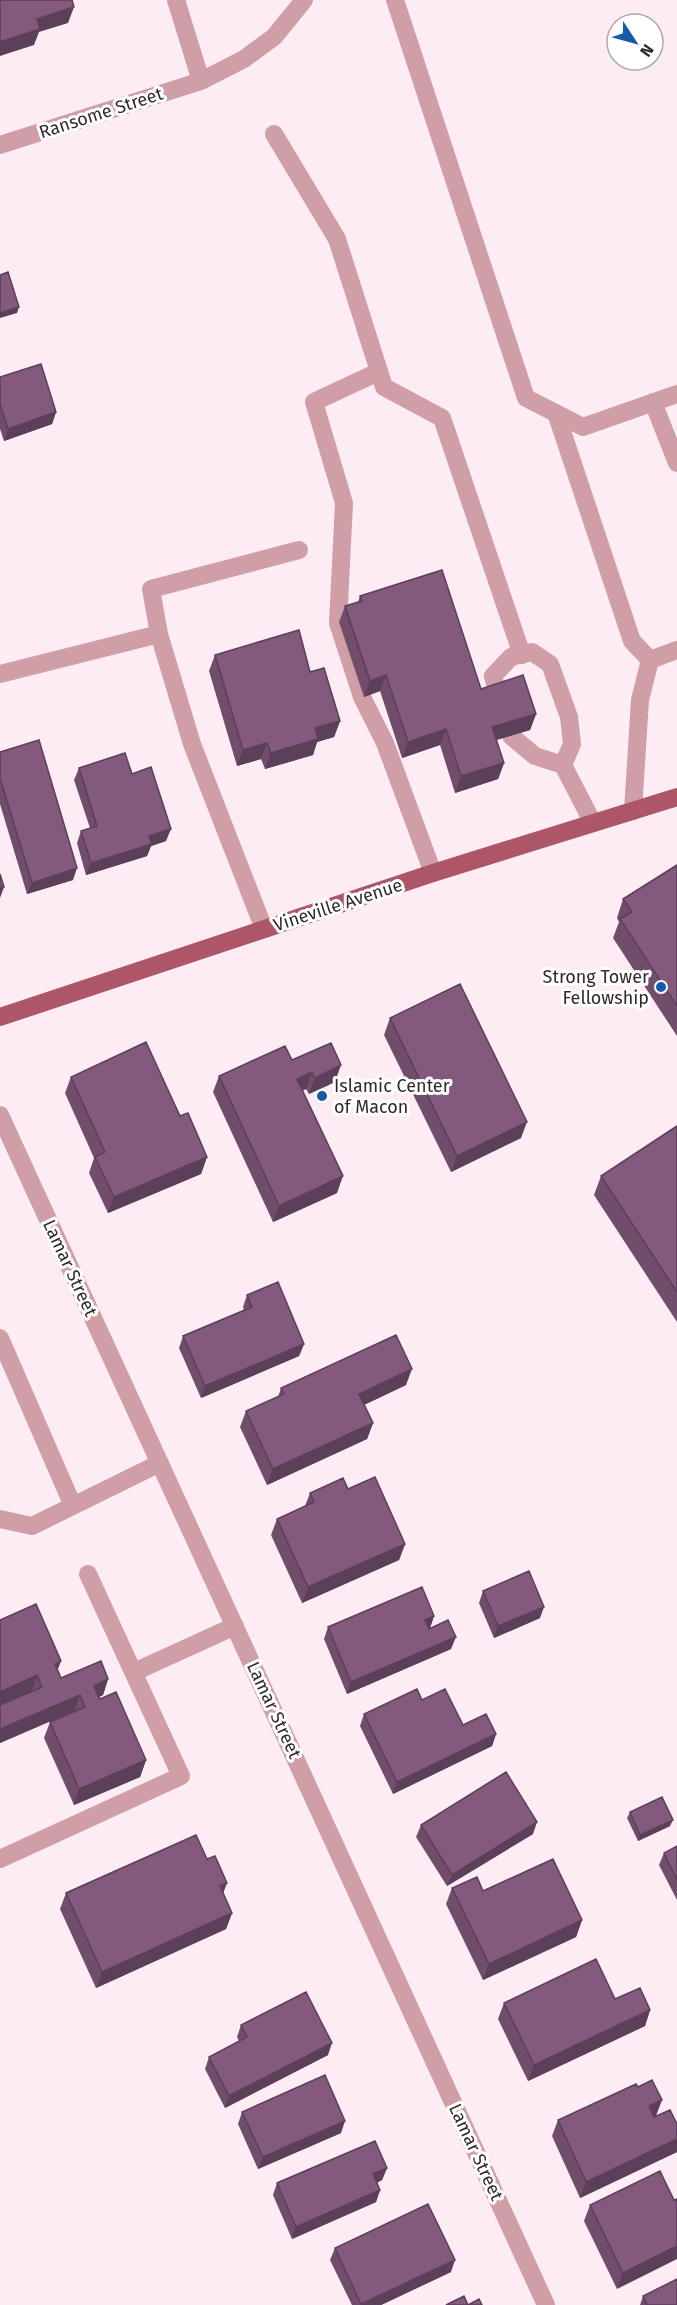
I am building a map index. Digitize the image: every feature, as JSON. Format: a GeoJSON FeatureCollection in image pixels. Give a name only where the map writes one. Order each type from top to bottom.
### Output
{"type":"FeatureCollection","features":[{"type":"Feature","properties":{"kind":"main road","name":"Vineville Avenue"},"geometry":{"type":"LineString","coordinates":[[0,1017],[433,873],[677,797]]}},
{"type":"Feature","properties":{"kind":"street"},"geometry":{"type":"LineString","coordinates":[[176,0],[201,81]]}},
{"type":"Feature","properties":{"kind":"street","name":"Ransome Street"},"geometry":{"type":"LineString","coordinates":[[0,145],[201,81],[244,59],[274,37],[304,0]]}},
{"type":"Feature","properties":{"kind":"street"},"geometry":{"type":"LineString","coordinates":[[395,0],[526,398],[583,427],[677,394]]}},
{"type":"Feature","properties":{"kind":"street"},"geometry":{"type":"LineString","coordinates":[[274,134],[337,239],[384,387],[442,418],[522,655]]}},
{"type":"Feature","properties":{"kind":"street"},"geometry":{"type":"LineString","coordinates":[[378,372],[314,402],[344,504],[338,622],[362,697],[385,743],[433,873]]}},
{"type":"Feature","properties":{"kind":"street"},"geometry":{"type":"LineString","coordinates":[[653,402],[677,463]]}},
{"type":"Feature","properties":{"kind":"street"},"geometry":{"type":"LineString","coordinates":[[556,413],[632,641],[650,660]]}},
{"type":"Feature","properties":{"kind":"street"},"geometry":{"type":"LineString","coordinates":[[264,929],[192,744],[159,634],[151,589],[299,550]]}},
{"type":"Feature","properties":{"kind":"street"},"geometry":{"type":"LineString","coordinates":[[0,674],[159,634]]}},
{"type":"Feature","properties":{"kind":"street"},"geometry":{"type":"LineString","coordinates":[[650,660],[677,650]]}},
{"type":"Feature","properties":{"kind":"street"},"geometry":{"type":"LineString","coordinates":[[498,697],[493,676],[511,657],[532,652],[550,664],[569,717],[572,744],[563,765]]}},
{"type":"Feature","properties":{"kind":"street"},"geometry":{"type":"LineString","coordinates":[[633,811],[639,700],[650,660]]}},
{"type":"Feature","properties":{"kind":"street"},"geometry":{"type":"LineString","coordinates":[[511,736],[535,756],[563,765],[593,823]]}},
{"type":"Feature","properties":{"kind":"street","name":"Lamar Street"},"geometry":{"type":"LineString","coordinates":[[0,1115],[546,2305]]}},
{"type":"Feature","properties":{"kind":"street"},"geometry":{"type":"LineString","coordinates":[[0,1338],[73,1506]]}},
{"type":"Feature","properties":{"kind":"street"},"geometry":{"type":"LineString","coordinates":[[0,1519],[32,1526],[160,1464]]}},
{"type":"Feature","properties":{"kind":"street"},"geometry":{"type":"LineString","coordinates":[[0,1859],[181,1776],[88,1574]]}},
{"type":"Feature","properties":{"kind":"street"},"geometry":{"type":"LineString","coordinates":[[134,1672],[235,1626]]}},
{"type":"Feature","properties":{"kind":"building"},"geometry":{"type":"Polygon","coordinates":[[[0,0],[72,0],[74,7],[37,19],[40,29],[0,42],[0,0]]]}},
{"type":"Feature","properties":{"kind":"building"},"geometry":{"type":"Polygon","coordinates":[[[8,272],[19,307],[0,313],[0,275],[8,272]]]}},
{"type":"Feature","properties":{"kind":"building"},"geometry":{"type":"Polygon","coordinates":[[[41,364],[56,412],[8,429],[0,404],[0,377],[41,364]]]}},
{"type":"Feature","properties":{"kind":"building"},"geometry":{"type":"Polygon","coordinates":[[[442,570],[481,689],[523,675],[536,714],[492,727],[504,763],[461,776],[446,729],[408,742],[386,675],[370,681],[345,606],[362,601],[360,596],[442,570]]]}},
{"type":"Feature","properties":{"kind":"building"},"geometry":{"type":"Polygon","coordinates":[[[299,630],[310,672],[324,668],[340,721],[315,728],[318,739],[271,753],[267,743],[243,750],[215,655],[299,630]]]}},
{"type":"Feature","properties":{"kind":"building"},"geometry":{"type":"Polygon","coordinates":[[[39,740],[77,868],[32,883],[0,778],[0,752],[39,740]]]}},
{"type":"Feature","properties":{"kind":"building"},"geometry":{"type":"Polygon","coordinates":[[[125,753],[132,774],[151,767],[171,829],[149,836],[152,844],[91,863],[81,831],[97,826],[79,768],[125,753]]]}},
{"type":"Feature","properties":{"kind":"building","name":"Strong Tower Fellowship"},"geometry":{"type":"Polygon","coordinates":[[[677,865],[677,1006],[620,919],[632,912],[623,899],[677,865]]]}},
{"type":"Feature","properties":{"kind":"building"},"geometry":{"type":"Polygon","coordinates":[[[0,874],[4,887],[0,888],[0,874]]]}},
{"type":"Feature","properties":{"kind":"building"},"geometry":{"type":"Polygon","coordinates":[[[460,984],[527,1122],[457,1156],[390,1018],[460,984]]]}},
{"type":"Feature","properties":{"kind":"building"},"geometry":{"type":"Polygon","coordinates":[[[146,1042],[180,1116],[188,1113],[207,1157],[114,1197],[95,1157],[105,1152],[71,1077],[146,1042]]]}},
{"type":"Feature","properties":{"kind":"building"},"geometry":{"type":"Polygon","coordinates":[[[331,1043],[341,1065],[315,1078],[312,1072],[297,1079],[343,1176],[279,1206],[219,1076],[285,1046],[292,1060],[331,1043]]]}},
{"type":"Feature","properties":{"kind":"building"},"geometry":{"type":"Polygon","coordinates":[[[677,1126],[677,1292],[601,1176],[677,1126]]]}},
{"type":"Feature","properties":{"kind":"building"},"geometry":{"type":"Polygon","coordinates":[[[278,1282],[304,1344],[205,1386],[183,1336],[252,1307],[247,1295],[278,1282]]]}},
{"type":"Feature","properties":{"kind":"building"},"geometry":{"type":"Polygon","coordinates":[[[396,1335],[412,1369],[359,1394],[373,1423],[273,1469],[246,1411],[284,1394],[281,1388],[396,1335]]]}},
{"type":"Feature","properties":{"kind":"building"},"geometry":{"type":"Polygon","coordinates":[[[375,1477],[405,1544],[308,1587],[277,1519],[314,1502],[310,1493],[343,1478],[348,1489],[375,1477]]]}},
{"type":"Feature","properties":{"kind":"building"},"geometry":{"type":"Polygon","coordinates":[[[529,1571],[544,1607],[498,1626],[483,1591],[529,1571]]]}},
{"type":"Feature","properties":{"kind":"building"},"geometry":{"type":"Polygon","coordinates":[[[422,1587],[434,1616],[425,1620],[429,1629],[448,1620],[456,1637],[351,1682],[328,1627],[422,1587]]]}},
{"type":"Feature","properties":{"kind":"building"},"geometry":{"type":"Polygon","coordinates":[[[36,1604],[61,1661],[55,1664],[61,1678],[101,1661],[108,1679],[94,1686],[100,1699],[116,1692],[146,1760],[79,1789],[50,1722],[85,1707],[80,1695],[0,1729],[0,1705],[42,1687],[37,1675],[0,1692],[0,1620],[36,1604]]]}},
{"type":"Feature","properties":{"kind":"building"},"geometry":{"type":"Polygon","coordinates":[[[417,1689],[422,1700],[445,1689],[463,1725],[486,1714],[496,1734],[397,1782],[364,1714],[417,1689]]]}},
{"type":"Feature","properties":{"kind":"building"},"geometry":{"type":"Polygon","coordinates":[[[506,1772],[537,1822],[452,1875],[421,1825],[506,1772]]]}},
{"type":"Feature","properties":{"kind":"building"},"geometry":{"type":"Polygon","coordinates":[[[662,1797],[673,1820],[640,1835],[630,1812],[662,1797]]]}},
{"type":"Feature","properties":{"kind":"building"},"geometry":{"type":"Polygon","coordinates":[[[196,1835],[207,1859],[215,1856],[227,1883],[220,1886],[232,1913],[102,1972],[66,1893],[196,1835]]]}},
{"type":"Feature","properties":{"kind":"building"},"geometry":{"type":"Polygon","coordinates":[[[677,1846],[677,1880],[664,1853],[677,1846]]]}},
{"type":"Feature","properties":{"kind":"building"},"geometry":{"type":"Polygon","coordinates":[[[553,1859],[582,1920],[489,1964],[452,1888],[477,1877],[483,1891],[553,1859]]]}},
{"type":"Feature","properties":{"kind":"building"},"geometry":{"type":"Polygon","coordinates":[[[596,1959],[615,1999],[640,1988],[650,2010],[534,2065],[504,2003],[596,1959]]]}},
{"type":"Feature","properties":{"kind":"building"},"geometry":{"type":"Polygon","coordinates":[[[306,1992],[332,2043],[229,2096],[209,2057],[247,2037],[241,2025],[306,1992]]]}},
{"type":"Feature","properties":{"kind":"building"},"geometry":{"type":"Polygon","coordinates":[[[325,2075],[345,2121],[263,2157],[242,2112],[325,2075]]]}},
{"type":"Feature","properties":{"kind":"building"},"geometry":{"type":"Polygon","coordinates":[[[652,2080],[662,2100],[649,2106],[654,2117],[670,2110],[677,2124],[677,2139],[586,2182],[558,2120],[636,2084],[638,2087],[652,2080]]]}},
{"type":"Feature","properties":{"kind":"building"},"geometry":{"type":"Polygon","coordinates":[[[375,2141],[387,2168],[373,2174],[380,2190],[296,2227],[277,2183],[375,2141]]]}},
{"type":"Feature","properties":{"kind":"building"},"geometry":{"type":"Polygon","coordinates":[[[660,2171],[674,2200],[677,2199],[677,2246],[623,2273],[590,2205],[660,2171]]]}},
{"type":"Feature","properties":{"kind":"building"},"geometry":{"type":"Polygon","coordinates":[[[428,2204],[455,2260],[361,2304],[335,2248],[428,2204]]]}},
{"type":"Feature","properties":{"kind":"building"},"geometry":{"type":"Polygon","coordinates":[[[677,2279],[677,2305],[646,2305],[643,2296],[677,2279]]]}},
{"type":"Feature","properties":{"kind":"building"},"geometry":{"type":"Polygon","coordinates":[[[464,2296],[468,2305],[446,2305],[464,2296]]]}},
{"type":"Feature","properties":{"kind":"building"},"geometry":{"type":"Polygon","coordinates":[[[479,2299],[482,2305],[468,2305],[479,2299]]]}},
{"type":"Feature","properties":{"kind":"place","name":"Strong Tower Fellowship"},"geometry":{"type":"Point","coordinates":[661,987]}},
{"type":"Feature","properties":{"kind":"place","name":"Islamic Center of Macon"},"geometry":{"type":"Point","coordinates":[322,1096]}}]}
